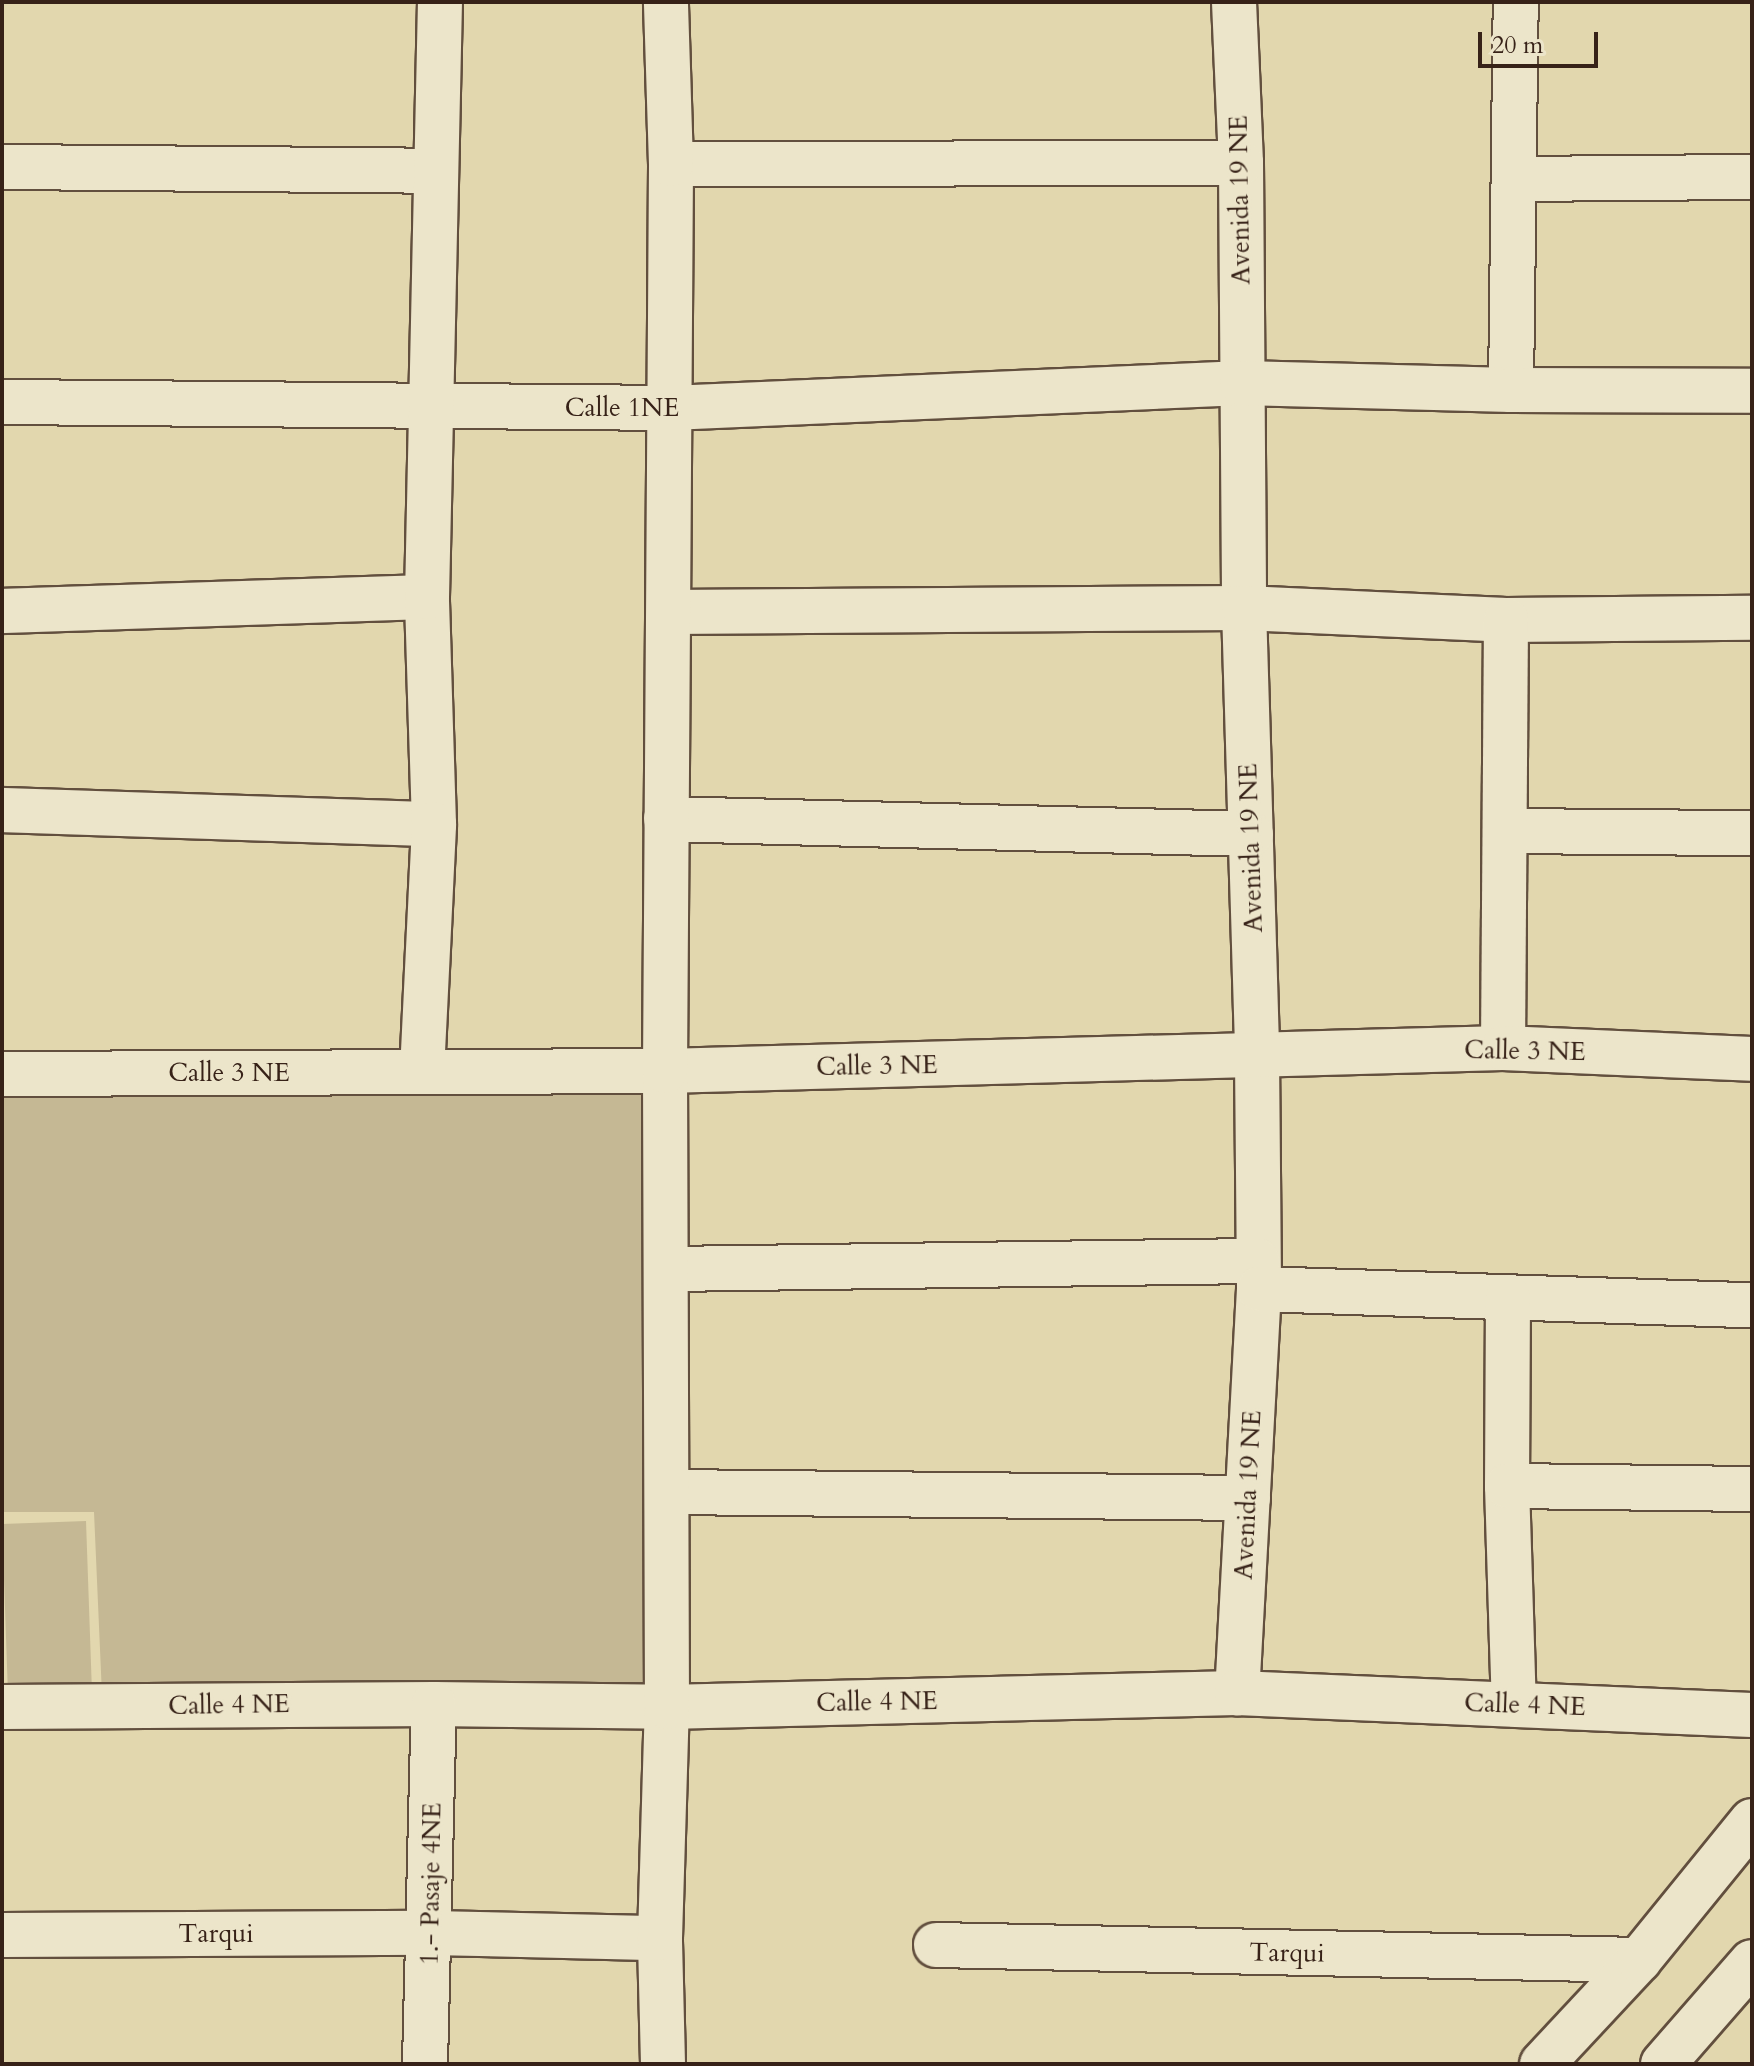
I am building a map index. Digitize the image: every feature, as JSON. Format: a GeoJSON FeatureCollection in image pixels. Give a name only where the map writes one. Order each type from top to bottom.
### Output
{"type":"FeatureCollection","features":[{"type":"Feature","properties":{"kind":"street"},"geometry":{"type":"LineString","coordinates":[[422,1072],[434,824],[427,597],[440,2]]}},
{"type":"Feature","properties":{"kind":"street"},"geometry":{"type":"LineString","coordinates":[[663,2064],[660,1938],[667,1707],[665,1071],[671,164],[666,2]]}},
{"type":"Feature","properties":{"kind":"street","name":"Avenida 19 NE"},"geometry":{"type":"LineString","coordinates":[[1234,2],[1241,163],[1244,608],[1257,1056],[1259,1275],[1237,1693]]}},
{"type":"Feature","properties":{"kind":"street"},"geometry":{"type":"LineString","coordinates":[[1511,390],[1516,2]]}},
{"type":"Feature","properties":{"kind":"street"},"geometry":{"type":"LineString","coordinates":[[671,164],[1241,163]]}},
{"type":"Feature","properties":{"kind":"street"},"geometry":{"type":"LineString","coordinates":[[2,167],[436,171]]}},
{"type":"Feature","properties":{"kind":"street"},"geometry":{"type":"LineString","coordinates":[[1515,179],[1752,177]]}},
{"type":"Feature","properties":{"kind":"street","name":"Calle 1NE"},"geometry":{"type":"LineString","coordinates":[[2,402],[670,408],[1242,383],[1511,390],[1752,391]]}},
{"type":"Feature","properties":{"kind":"street"},"geometry":{"type":"LineString","coordinates":[[2,611],[427,597]]}},
{"type":"Feature","properties":{"kind":"street"},"geometry":{"type":"LineString","coordinates":[[669,612],[1244,608],[1506,620],[1752,618]]}},
{"type":"Feature","properties":{"kind":"street"},"geometry":{"type":"LineString","coordinates":[[1503,1048],[1506,620]]}},
{"type":"Feature","properties":{"kind":"street"},"geometry":{"type":"LineString","coordinates":[[2,810],[434,824]]}},
{"type":"Feature","properties":{"kind":"street"},"geometry":{"type":"LineString","coordinates":[[666,819],[1251,834]]}},
{"type":"Feature","properties":{"kind":"street"},"geometry":{"type":"LineString","coordinates":[[1505,831],[1752,833]]}},
{"type":"Feature","properties":{"kind":"street","name":"Calle 3 NE"},"geometry":{"type":"LineString","coordinates":[[2,1074],[665,1071],[1503,1048],[1752,1059]]}},
{"type":"Feature","properties":{"kind":"street"},"geometry":{"type":"LineString","coordinates":[[668,1269],[1259,1275],[1508,1297],[1752,1305]]}},
{"type":"Feature","properties":{"kind":"street"},"geometry":{"type":"LineString","coordinates":[[1508,1297],[1507,1486],[1514,1704]]}},
{"type":"Feature","properties":{"kind":"street"},"geometry":{"type":"LineString","coordinates":[[1507,1486],[1752,1489]]}},
{"type":"Feature","properties":{"kind":"street"},"geometry":{"type":"LineString","coordinates":[[668,1492],[1248,1498]]}},
{"type":"Feature","properties":{"kind":"street","name":"Calle 4 NE"},"geometry":{"type":"LineString","coordinates":[[2,1707],[434,1704],[667,1707],[1237,1693],[1752,1715]]}},
{"type":"Feature","properties":{"kind":"street","name":"1.- Pasaje 4NE"},"geometry":{"type":"LineString","coordinates":[[425,2064],[431,1933],[434,1704]]}},
{"type":"Feature","properties":{"kind":"street"},"geometry":{"type":"LineString","coordinates":[[1542,2064],[1639,1960],[1752,1821]]}},
{"type":"Feature","properties":{"kind":"street","name":"Tarqui"},"geometry":{"type":"LineString","coordinates":[[2,1935],[431,1933],[660,1938]]}},
{"type":"Feature","properties":{"kind":"street","name":"Tarqui"},"geometry":{"type":"LineString","coordinates":[[936,1945],[1639,1960]]}},
{"type":"Feature","properties":{"kind":"street"},"geometry":{"type":"LineString","coordinates":[[1663,2064],[1752,1962]]}},
{"type":"Feature","properties":{"kind":"shaded area"},"geometry":{"type":"Polygon","coordinates":[[[655,1080],[666,1715],[102,1695],[94,1512],[2,1512],[2,1084],[655,1080]]]}},
{"type":"Feature","properties":{"kind":"shaded area"},"geometry":{"type":"Polygon","coordinates":[[[86,1521],[92,1703],[8,1706],[2,1524],[86,1521]]]}}]}
